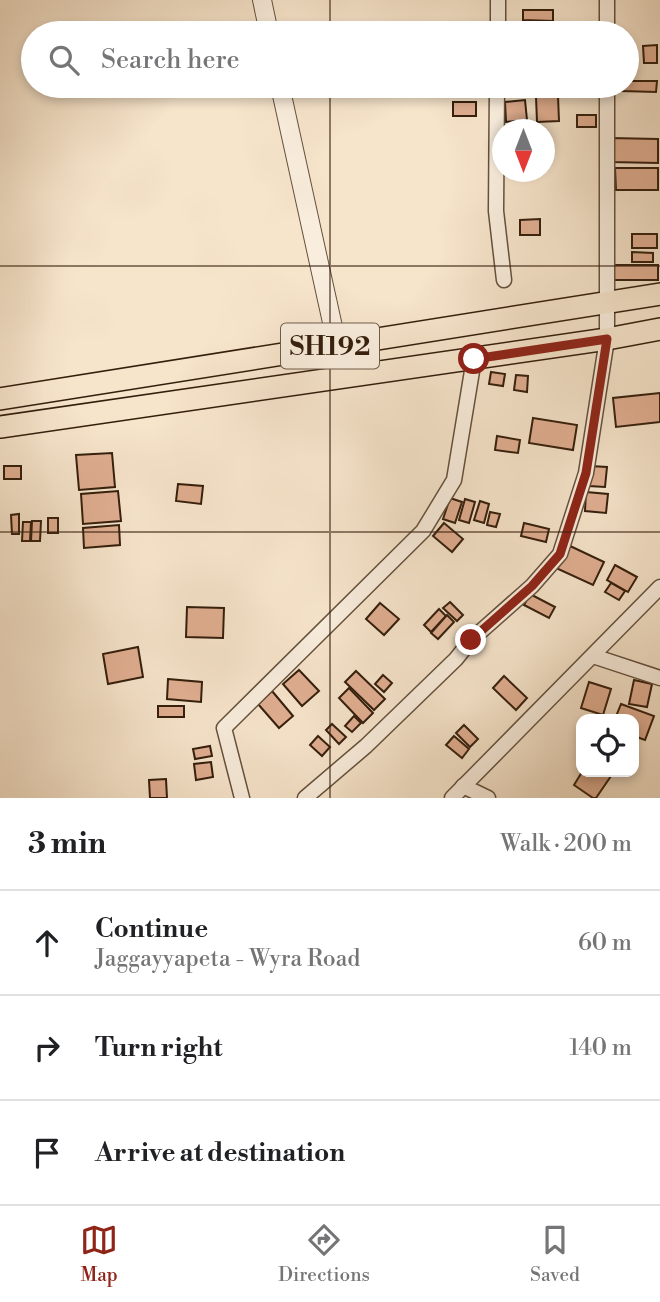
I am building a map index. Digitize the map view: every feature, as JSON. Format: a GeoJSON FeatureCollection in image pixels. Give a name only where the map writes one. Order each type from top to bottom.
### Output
{"type":"FeatureCollection","features":[{"type":"Feature","properties":{"kind":"main road","name":"SH192"},"geometry":{"type":"LineString","coordinates":[[0,399],[660,294]]}},
{"type":"Feature","properties":{"kind":"main road","name":"SH192"},"geometry":{"type":"LineString","coordinates":[[0,427],[474,359],[660,329]]}},
{"type":"Feature","properties":{"kind":"street"},"geometry":{"type":"LineString","coordinates":[[262,0],[266,21]]}},
{"type":"Feature","properties":{"kind":"street"},"geometry":{"type":"LineString","coordinates":[[498,0],[498,21]]}},
{"type":"Feature","properties":{"kind":"street"},"geometry":{"type":"LineString","coordinates":[[607,0],[607,21]]}},
{"type":"Feature","properties":{"kind":"street"},"geometry":{"type":"LineString","coordinates":[[283,98],[337,345]]}},
{"type":"Feature","properties":{"kind":"street"},"geometry":{"type":"LineString","coordinates":[[497,98],[496,211],[504,280]]}},
{"type":"Feature","properties":{"kind":"street"},"geometry":{"type":"LineString","coordinates":[[305,798],[366,746],[456,659],[471,640],[532,586],[560,554],[586,473],[607,339],[607,98]]}},
{"type":"Feature","properties":{"kind":"street"},"geometry":{"type":"LineString","coordinates":[[242,798],[224,728],[423,531],[454,480],[474,359]]}},
{"type":"Feature","properties":{"kind":"street"},"geometry":{"type":"LineString","coordinates":[[452,798],[660,587]]}},
{"type":"Feature","properties":{"kind":"street"},"geometry":{"type":"LineString","coordinates":[[593,656],[660,678]]}},
{"type":"Feature","properties":{"kind":"street"},"geometry":{"type":"LineString","coordinates":[[463,786],[488,798]]}},
{"type":"Feature","properties":{"kind":"building"},"geometry":{"type":"Polygon","coordinates":[[[523,10],[553,10],[553,21],[523,20],[523,10]]]}},
{"type":"Feature","properties":{"kind":"building"},"geometry":{"type":"Polygon","coordinates":[[[657,45],[657,63],[644,63],[643,46],[657,45]]]}},
{"type":"Feature","properties":{"kind":"building"},"geometry":{"type":"Polygon","coordinates":[[[639,81],[657,81],[656,92],[639,92],[639,81]]]}},
{"type":"Feature","properties":{"kind":"building"},"geometry":{"type":"Polygon","coordinates":[[[536,98],[558,98],[559,121],[537,119],[536,98]]]}},
{"type":"Feature","properties":{"kind":"building"},"geometry":{"type":"Polygon","coordinates":[[[525,100],[527,119],[506,119],[505,102],[525,100]]]}},
{"type":"Feature","properties":{"kind":"building"},"geometry":{"type":"Polygon","coordinates":[[[453,102],[476,102],[476,116],[453,116],[453,102]]]}},
{"type":"Feature","properties":{"kind":"building"},"geometry":{"type":"Polygon","coordinates":[[[577,115],[596,115],[596,127],[577,127],[577,115]]]}},
{"type":"Feature","properties":{"kind":"building"},"geometry":{"type":"Polygon","coordinates":[[[610,138],[658,139],[658,163],[610,162],[610,138]]]}},
{"type":"Feature","properties":{"kind":"building"},"geometry":{"type":"Polygon","coordinates":[[[615,168],[658,168],[658,190],[616,190],[615,168]]]}},
{"type":"Feature","properties":{"kind":"building"},"geometry":{"type":"Polygon","coordinates":[[[540,219],[540,235],[520,235],[520,220],[540,219]]]}},
{"type":"Feature","properties":{"kind":"building"},"geometry":{"type":"Polygon","coordinates":[[[632,234],[657,234],[657,248],[632,248],[632,234]]]}},
{"type":"Feature","properties":{"kind":"building"},"geometry":{"type":"Polygon","coordinates":[[[632,252],[653,253],[653,262],[632,262],[632,252]]]}},
{"type":"Feature","properties":{"kind":"building"},"geometry":{"type":"Polygon","coordinates":[[[613,265],[658,265],[658,280],[613,280],[613,265]]]}},
{"type":"Feature","properties":{"kind":"building"},"geometry":{"type":"Polygon","coordinates":[[[491,372],[505,374],[503,386],[489,384],[491,372]]]}},
{"type":"Feature","properties":{"kind":"building"},"geometry":{"type":"Polygon","coordinates":[[[516,375],[528,376],[527,392],[514,390],[516,375]]]}},
{"type":"Feature","properties":{"kind":"building"},"geometry":{"type":"Polygon","coordinates":[[[660,393],[660,422],[616,427],[613,398],[660,393]]]}},
{"type":"Feature","properties":{"kind":"building"},"geometry":{"type":"Polygon","coordinates":[[[533,418],[577,425],[573,450],[529,443],[533,418]]]}},
{"type":"Feature","properties":{"kind":"building"},"geometry":{"type":"Polygon","coordinates":[[[497,436],[520,440],[518,453],[495,450],[497,436]]]}},
{"type":"Feature","properties":{"kind":"building"},"geometry":{"type":"Polygon","coordinates":[[[112,453],[115,487],[79,490],[76,455],[112,453]]]}},
{"type":"Feature","properties":{"kind":"building"},"geometry":{"type":"Polygon","coordinates":[[[4,466],[21,466],[21,479],[4,479],[4,466]]]}},
{"type":"Feature","properties":{"kind":"building"},"geometry":{"type":"Polygon","coordinates":[[[590,466],[607,467],[605,487],[589,486],[590,466]]]}},
{"type":"Feature","properties":{"kind":"building"},"geometry":{"type":"Polygon","coordinates":[[[178,484],[203,486],[201,504],[176,501],[178,484]]]}},
{"type":"Feature","properties":{"kind":"building"},"geometry":{"type":"Polygon","coordinates":[[[118,491],[121,521],[83,524],[81,494],[118,491]]]}},
{"type":"Feature","properties":{"kind":"building"},"geometry":{"type":"Polygon","coordinates":[[[586,492],[608,494],[606,513],[585,511],[586,492]]]}},
{"type":"Feature","properties":{"kind":"building"},"geometry":{"type":"Polygon","coordinates":[[[450,498],[462,502],[455,523],[443,519],[450,498]]]}},
{"type":"Feature","properties":{"kind":"building"},"geometry":{"type":"Polygon","coordinates":[[[465,499],[475,502],[469,523],[459,520],[465,499]]]}},
{"type":"Feature","properties":{"kind":"building"},"geometry":{"type":"Polygon","coordinates":[[[480,501],[489,504],[484,523],[474,520],[480,501]]]}},
{"type":"Feature","properties":{"kind":"building"},"geometry":{"type":"Polygon","coordinates":[[[490,512],[500,514],[496,527],[487,525],[490,512]]]}},
{"type":"Feature","properties":{"kind":"building"},"geometry":{"type":"Polygon","coordinates":[[[19,514],[19,534],[12,534],[11,515],[19,514]]]}},
{"type":"Feature","properties":{"kind":"building"},"geometry":{"type":"Polygon","coordinates":[[[48,518],[58,518],[58,533],[48,533],[48,518]]]}},
{"type":"Feature","properties":{"kind":"building"},"geometry":{"type":"Polygon","coordinates":[[[32,521],[41,521],[40,541],[31,541],[32,521]]]}},
{"type":"Feature","properties":{"kind":"building"},"geometry":{"type":"Polygon","coordinates":[[[23,522],[31,522],[30,541],[22,541],[23,522]]]}},
{"type":"Feature","properties":{"kind":"building"},"geometry":{"type":"Polygon","coordinates":[[[444,523],[463,539],[452,552],[433,536],[444,523]]]}},
{"type":"Feature","properties":{"kind":"building"},"geometry":{"type":"Polygon","coordinates":[[[524,523],[549,529],[546,542],[521,536],[524,523]]]}},
{"type":"Feature","properties":{"kind":"building"},"geometry":{"type":"Polygon","coordinates":[[[119,525],[120,545],[84,548],[83,528],[119,525]]]}},
{"type":"Feature","properties":{"kind":"building"},"geometry":{"type":"Polygon","coordinates":[[[568,545],[604,562],[593,585],[556,568],[568,545]]]}},
{"type":"Feature","properties":{"kind":"building"},"geometry":{"type":"Polygon","coordinates":[[[615,565],[637,577],[628,592],[607,580],[615,565]]]}},
{"type":"Feature","properties":{"kind":"building"},"geometry":{"type":"Polygon","coordinates":[[[611,583],[625,591],[619,600],[605,592],[611,583]]]}},
{"type":"Feature","properties":{"kind":"building"},"geometry":{"type":"Polygon","coordinates":[[[530,594],[555,607],[549,618],[524,605],[530,594]]]}},
{"type":"Feature","properties":{"kind":"building"},"geometry":{"type":"Polygon","coordinates":[[[450,602],[463,615],[457,621],[443,608],[450,602]]]}},
{"type":"Feature","properties":{"kind":"building"},"geometry":{"type":"Polygon","coordinates":[[[380,603],[399,619],[384,635],[366,619],[380,603]]]}},
{"type":"Feature","properties":{"kind":"building"},"geometry":{"type":"Polygon","coordinates":[[[187,607],[224,608],[223,638],[186,637],[187,607]]]}},
{"type":"Feature","properties":{"kind":"building"},"geometry":{"type":"Polygon","coordinates":[[[439,609],[446,616],[431,632],[424,625],[439,609]]]}},
{"type":"Feature","properties":{"kind":"building"},"geometry":{"type":"Polygon","coordinates":[[[447,615],[454,622],[438,639],[431,633],[447,615]]]}},
{"type":"Feature","properties":{"kind":"building"},"geometry":{"type":"Polygon","coordinates":[[[138,647],[143,677],[108,684],[103,654],[138,647]]]}},
{"type":"Feature","properties":{"kind":"building"},"geometry":{"type":"Polygon","coordinates":[[[299,670],[319,691],[302,706],[283,684],[299,670]]]}},
{"type":"Feature","properties":{"kind":"building"},"geometry":{"type":"Polygon","coordinates":[[[356,671],[385,699],[374,710],[345,682],[356,671]]]}},
{"type":"Feature","properties":{"kind":"building"},"geometry":{"type":"Polygon","coordinates":[[[383,675],[392,683],[384,692],[375,684],[383,675]]]}},
{"type":"Feature","properties":{"kind":"building"},"geometry":{"type":"Polygon","coordinates":[[[504,676],[527,698],[516,710],[493,688],[504,676]]]}},
{"type":"Feature","properties":{"kind":"building"},"geometry":{"type":"Polygon","coordinates":[[[168,679],[202,682],[201,702],[167,699],[168,679]]]}},
{"type":"Feature","properties":{"kind":"building"},"geometry":{"type":"Polygon","coordinates":[[[634,680],[652,684],[647,707],[629,704],[634,680]]]}},
{"type":"Feature","properties":{"kind":"building"},"geometry":{"type":"Polygon","coordinates":[[[589,682],[611,689],[603,714],[581,708],[589,682]]]}},
{"type":"Feature","properties":{"kind":"building"},"geometry":{"type":"Polygon","coordinates":[[[349,688],[373,713],[363,723],[339,698],[349,688]]]}},
{"type":"Feature","properties":{"kind":"building"},"geometry":{"type":"Polygon","coordinates":[[[272,691],[293,716],[279,728],[258,704],[272,691]]]}},
{"type":"Feature","properties":{"kind":"building"},"geometry":{"type":"Polygon","coordinates":[[[621,704],[654,716],[645,740],[639,738],[639,714],[617,714],[621,704]]]}},
{"type":"Feature","properties":{"kind":"building"},"geometry":{"type":"Polygon","coordinates":[[[158,706],[184,706],[184,717],[158,717],[158,706]]]}},
{"type":"Feature","properties":{"kind":"building"},"geometry":{"type":"Polygon","coordinates":[[[354,716],[361,723],[352,732],[345,726],[354,716]]]}},
{"type":"Feature","properties":{"kind":"building"},"geometry":{"type":"Polygon","coordinates":[[[332,724],[346,737],[339,744],[326,730],[332,724]]]}},
{"type":"Feature","properties":{"kind":"building"},"geometry":{"type":"Polygon","coordinates":[[[464,725],[478,739],[470,747],[456,733],[464,725]]]}},
{"type":"Feature","properties":{"kind":"building"},"geometry":{"type":"Polygon","coordinates":[[[318,736],[330,747],[322,756],[310,745],[318,736]]]}},
{"type":"Feature","properties":{"kind":"building"},"geometry":{"type":"Polygon","coordinates":[[[454,736],[469,749],[462,758],[446,745],[454,736]]]}},
{"type":"Feature","properties":{"kind":"building"},"geometry":{"type":"Polygon","coordinates":[[[210,746],[212,756],[195,759],[193,749],[210,746]]]}},
{"type":"Feature","properties":{"kind":"building"},"geometry":{"type":"Polygon","coordinates":[[[211,762],[213,777],[196,780],[194,764],[211,762]]]}},
{"type":"Feature","properties":{"kind":"building"},"geometry":{"type":"Polygon","coordinates":[[[579,777],[610,777],[596,798],[574,785],[579,777]]]}},
{"type":"Feature","properties":{"kind":"building"},"geometry":{"type":"Polygon","coordinates":[[[166,779],[167,798],[150,798],[149,780],[166,779]]]}},
{"type":"Feature","properties":{"kind":"route"},"geometry":{"type":"LineString","coordinates":[[471,640],[532,586],[560,554],[586,473],[607,339],[474,359]]}}]}
